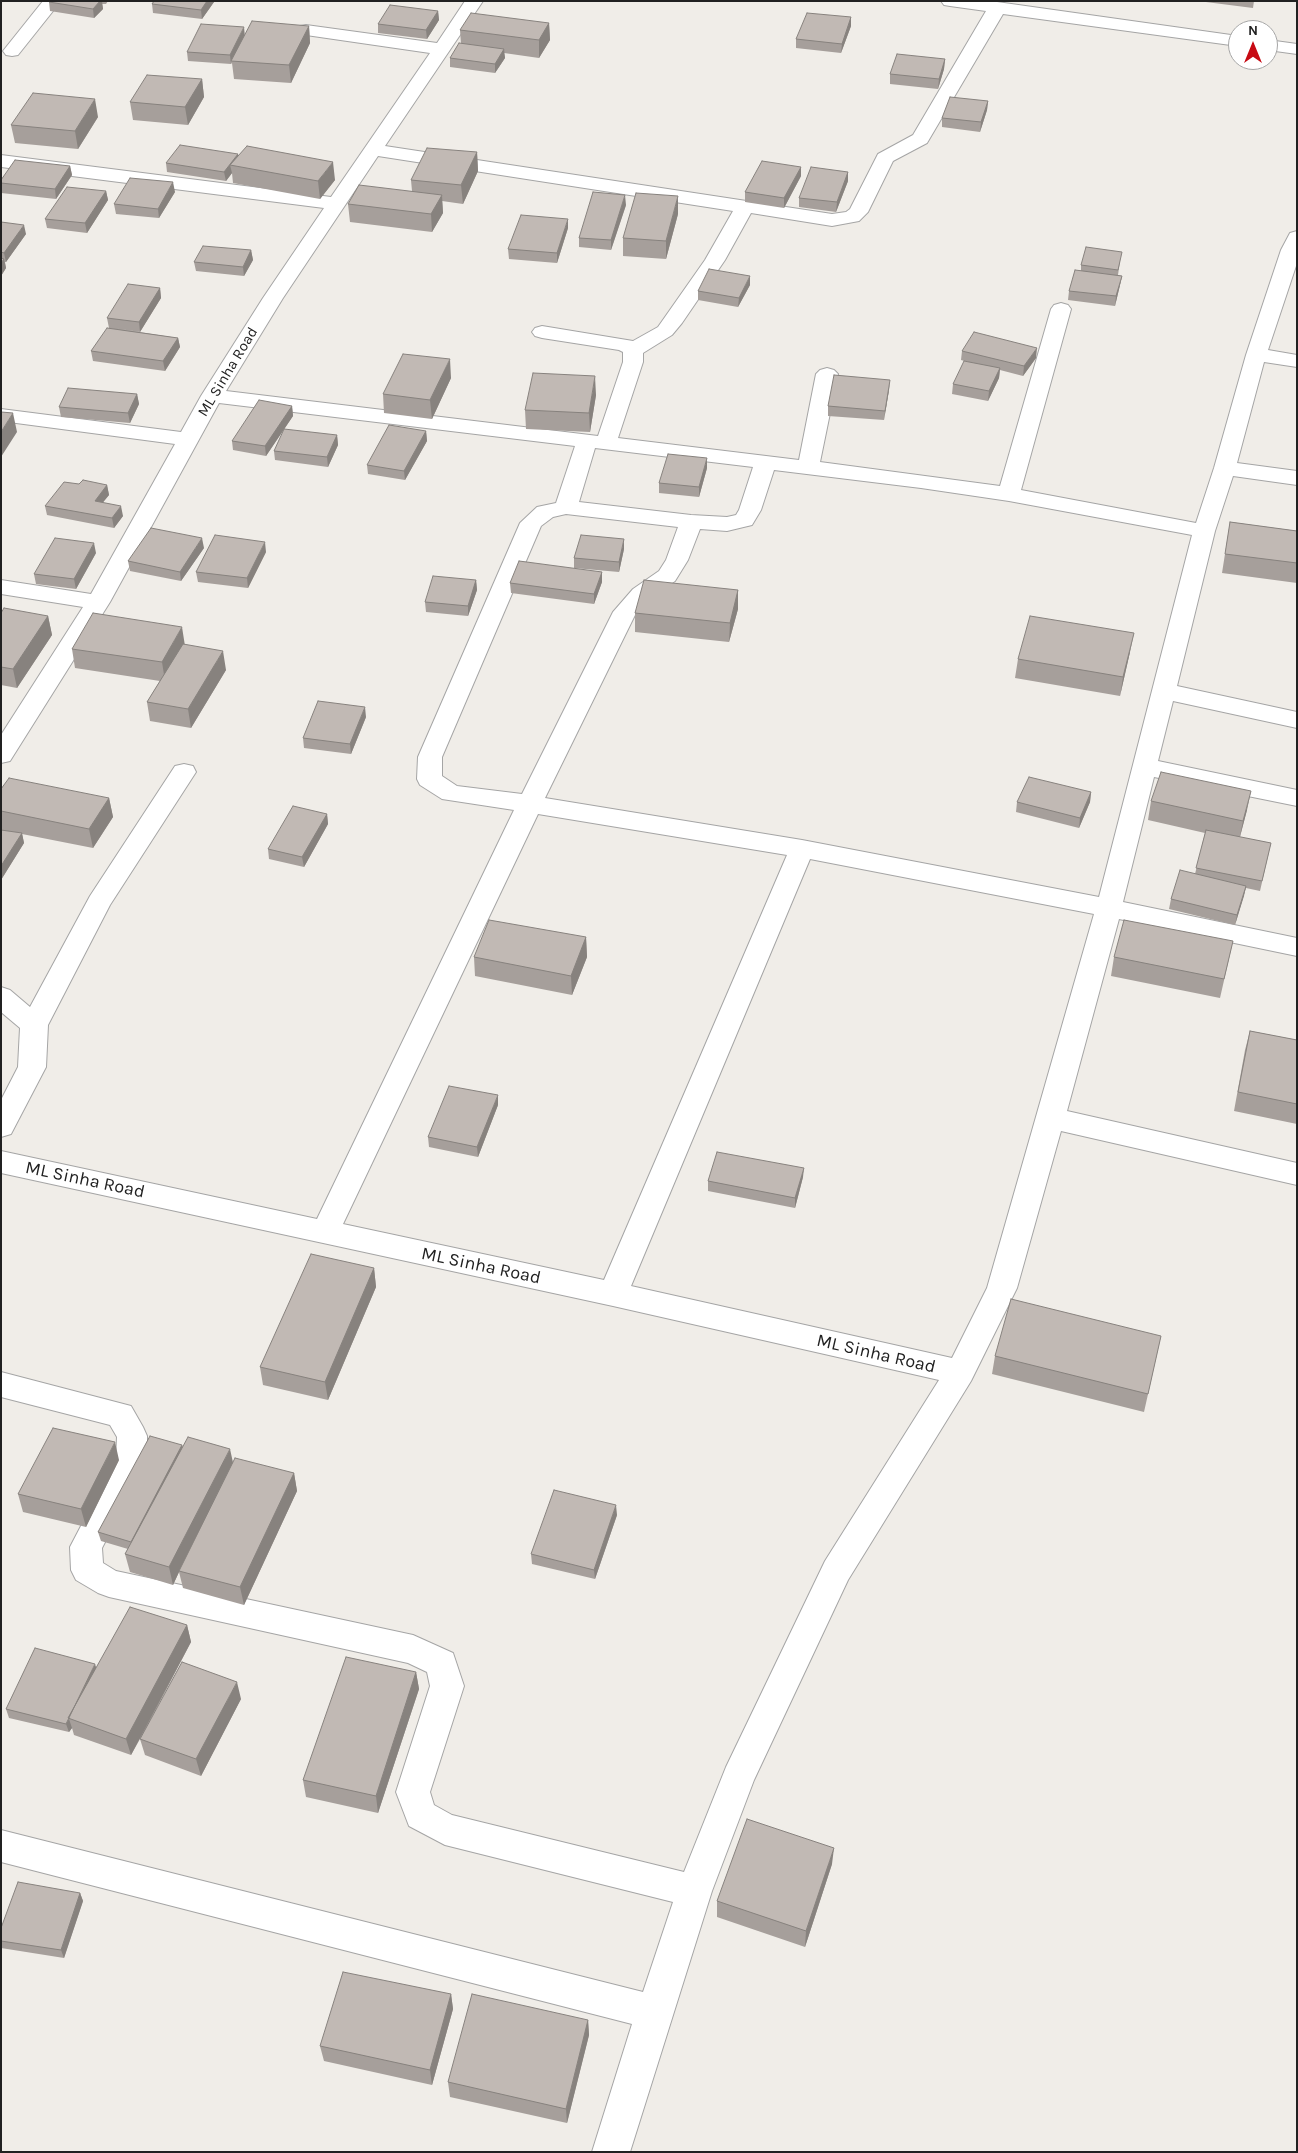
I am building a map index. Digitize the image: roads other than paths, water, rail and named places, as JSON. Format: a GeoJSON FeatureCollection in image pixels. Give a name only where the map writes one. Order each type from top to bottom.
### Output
{"type":"FeatureCollection","features":[{"type":"Feature","properties":{"kind":"street"},"geometry":{"type":"LineString","coordinates":[[12,51],[52,1]]}},
{"type":"Feature","properties":{"kind":"street","name":"ML Sinha Road"},"geometry":{"type":"LineString","coordinates":[[1,755],[98,602],[212,396],[273,298],[474,1]]}},
{"type":"Feature","properties":{"kind":"street"},"geometry":{"type":"LineString","coordinates":[[950,1],[1228,40]]}},
{"type":"Feature","properties":{"kind":"street"},"geometry":{"type":"LineString","coordinates":[[374,150],[832,220],[852,217],[858,212],[885,158],[920,139],[997,8]]}},
{"type":"Feature","properties":{"kind":"street"},"geometry":{"type":"LineString","coordinates":[[306,30],[441,49]]}},
{"type":"Feature","properties":{"kind":"street"},"geometry":{"type":"LineString","coordinates":[[1278,46],[1297,49]]}},
{"type":"Feature","properties":{"kind":"street"},"geometry":{"type":"LineString","coordinates":[[9,167],[337,204]]}},
{"type":"Feature","properties":{"kind":"street"},"geometry":{"type":"LineString","coordinates":[[633,350],[665,331],[675,319],[715,260],[745,206]]}},
{"type":"Feature","properties":{"kind":"street"},"geometry":{"type":"LineString","coordinates":[[611,2152],[694,1891],[738,1778],[836,1571],[960,1372],[1002,1288],[1052,1118],[1109,908],[1204,531],[1225,468],[1256,355],[1295,246]]}},
{"type":"Feature","properties":{"kind":"street"},"geometry":{"type":"LineString","coordinates":[[1009,494],[1061,309]]}},
{"type":"Feature","properties":{"kind":"street"},"geometry":{"type":"LineString","coordinates":[[542,332],[625,345],[633,350]]}},
{"type":"Feature","properties":{"kind":"street"},"geometry":{"type":"LineString","coordinates":[[566,507],[633,362],[633,350]]}},
{"type":"Feature","properties":{"kind":"street"},"geometry":{"type":"LineString","coordinates":[[1256,355],[1297,361]]}},
{"type":"Feature","properties":{"kind":"street"},"geometry":{"type":"LineString","coordinates":[[808,468],[827,374]]}},
{"type":"Feature","properties":{"kind":"street"},"geometry":{"type":"LineString","coordinates":[[212,396],[765,462],[1009,494],[1204,531]]}},
{"type":"Feature","properties":{"kind":"street"},"geometry":{"type":"LineString","coordinates":[[1,415],[188,439]]}},
{"type":"Feature","properties":{"kind":"street"},"geometry":{"type":"LineString","coordinates":[[765,462],[750,510],[744,520],[727,524],[691,522],[566,507],[545,512],[531,522],[430,757],[429,780],[451,793],[530,804],[802,849],[1109,908],[1297,947]]}},
{"type":"Feature","properties":{"kind":"street"},"geometry":{"type":"LineString","coordinates":[[1225,468],[1297,478]]}},
{"type":"Feature","properties":{"kind":"street"},"geometry":{"type":"LineString","coordinates":[[325,1232],[530,804],[625,612],[641,594],[666,576],[678,560],[691,522]]}},
{"type":"Feature","properties":{"kind":"street"},"geometry":{"type":"LineString","coordinates":[[1,587],[98,602]]}},
{"type":"Feature","properties":{"kind":"street"},"geometry":{"type":"LineString","coordinates":[[1164,690],[1297,720]]}},
{"type":"Feature","properties":{"kind":"street"},"geometry":{"type":"LineString","coordinates":[[1145,767],[1297,798]]}},
{"type":"Feature","properties":{"kind":"street"},"geometry":{"type":"LineString","coordinates":[[1,1127],[32,1067],[34,1025],[100,902],[184,772]]}},
{"type":"Feature","properties":{"kind":"street"},"geometry":{"type":"LineString","coordinates":[[613,1294],[802,849]]}},
{"type":"Feature","properties":{"kind":"street"},"geometry":{"type":"LineString","coordinates":[[1,997],[34,1025]]}},
{"type":"Feature","properties":{"kind":"street"},"geometry":{"type":"LineString","coordinates":[[1052,1118],[1297,1174]]}},
{"type":"Feature","properties":{"kind":"street","name":"ML Sinha Road"},"geometry":{"type":"LineString","coordinates":[[1,1162],[613,1294],[960,1372]]}},
{"type":"Feature","properties":{"kind":"street"},"geometry":{"type":"LineString","coordinates":[[1,1384],[120,1415],[132,1436],[131,1460],[86,1546],[88,1570],[109,1583],[413,1650],[441,1663],[447,1686],[413,1792],[421,1815],[445,1829],[694,1891]]}},
{"type":"Feature","properties":{"kind":"street"},"geometry":{"type":"LineString","coordinates":[[1,1846],[654,2012]]}}]}
